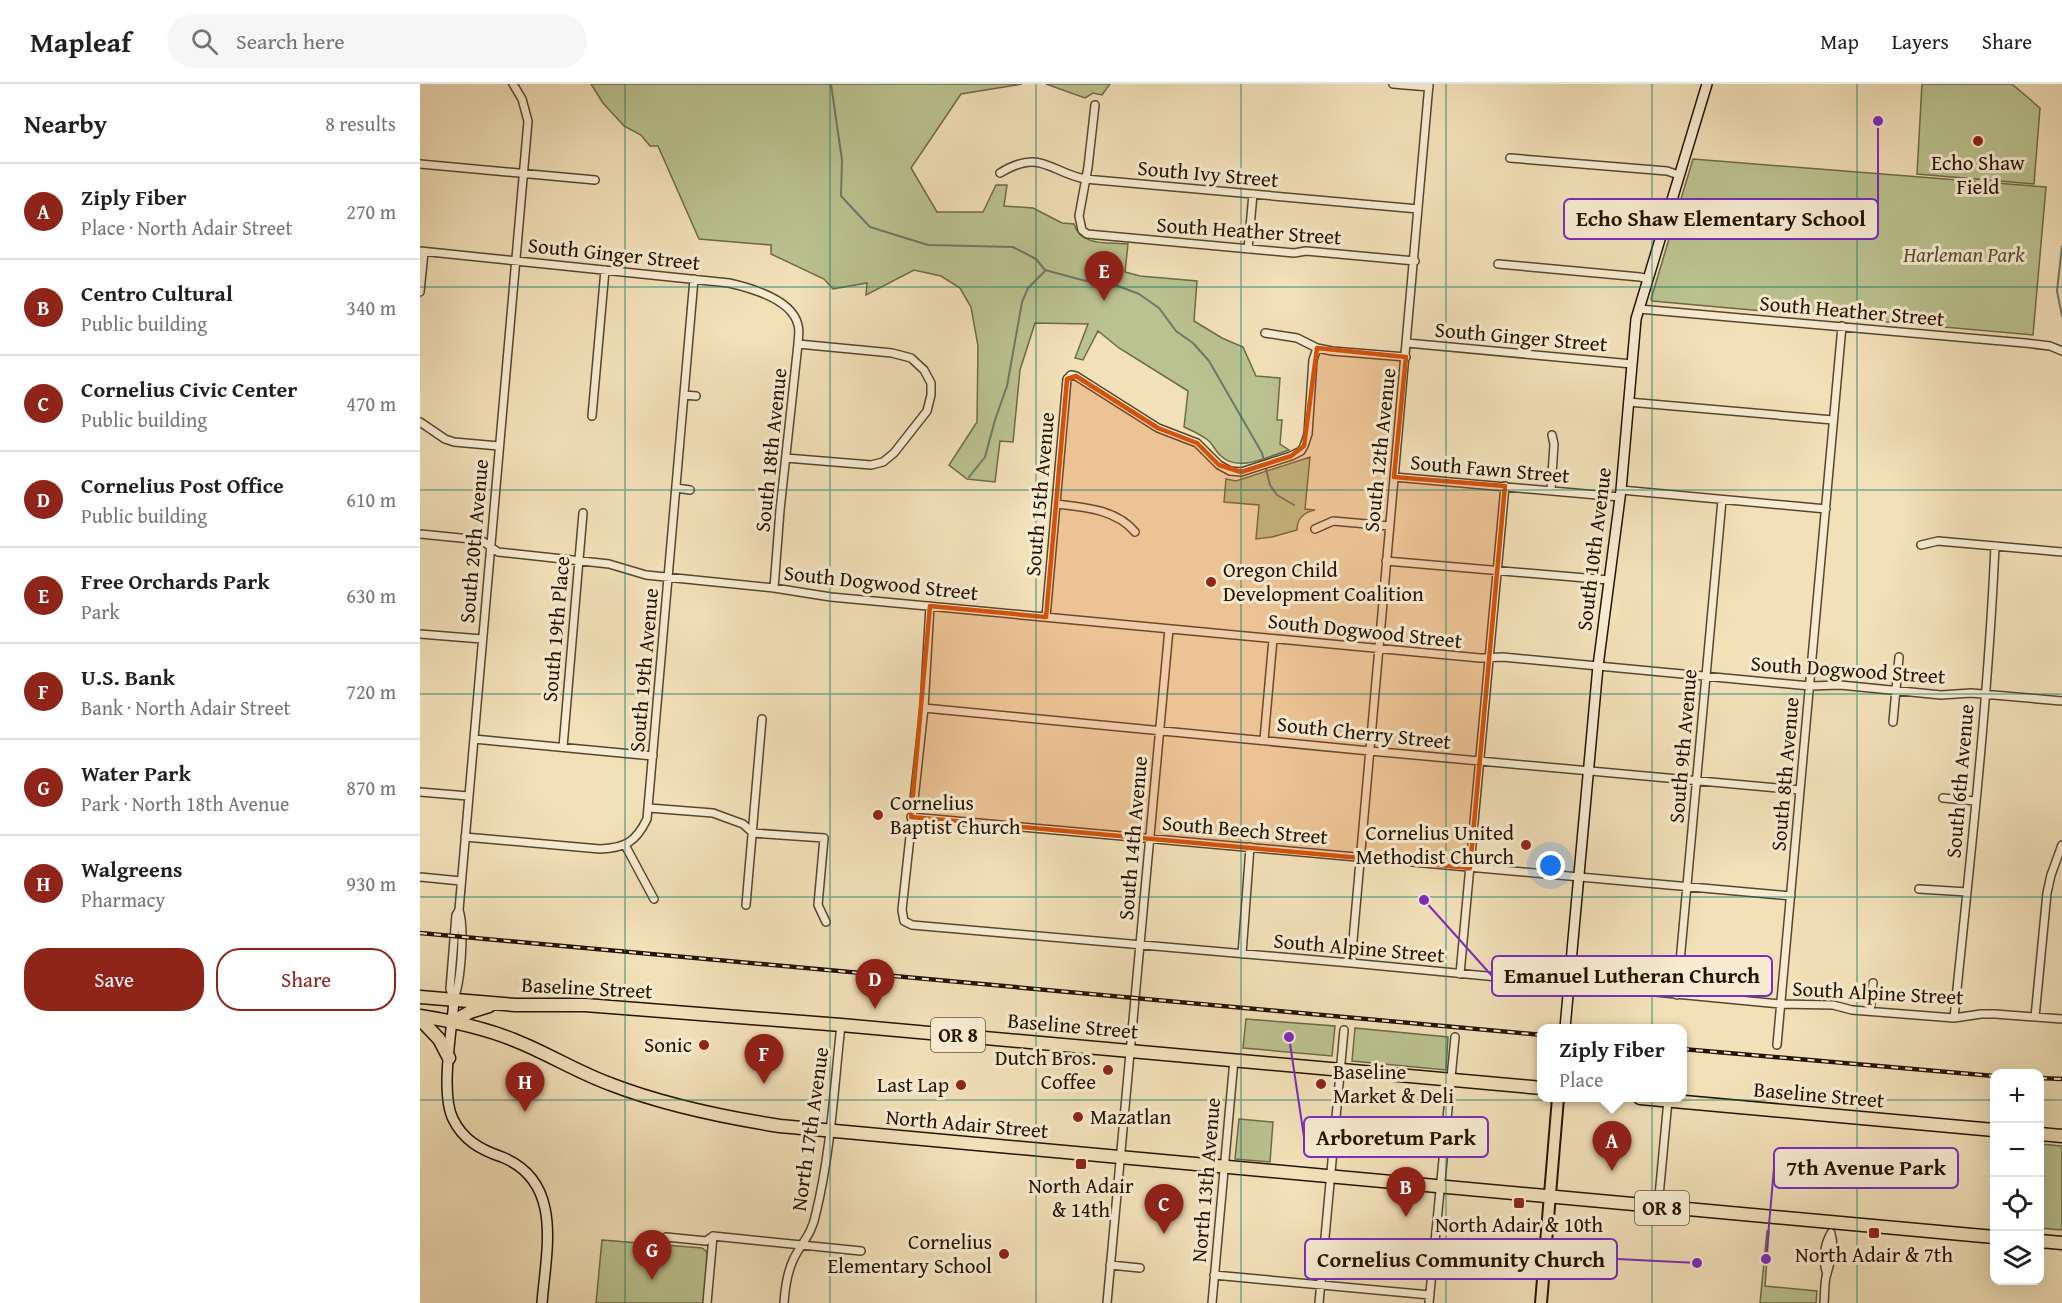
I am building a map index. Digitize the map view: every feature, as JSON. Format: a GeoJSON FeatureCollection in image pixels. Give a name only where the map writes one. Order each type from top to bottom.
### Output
{"type":"FeatureCollection","features":[{"type":"Feature","properties":{"kind":"highway","name":"Baseline Street"},"geometry":{"type":"LineString","coordinates":[[420,997],[493,1004],[585,1005],[841,1025],[1537,1088]]}},
{"type":"Feature","properties":{"kind":"highway"},"geometry":{"type":"LineString","coordinates":[[420,1010],[444,1010],[454,1000]]}},
{"type":"Feature","properties":{"kind":"highway"},"geometry":{"type":"LineString","coordinates":[[452,1022],[470,1012],[493,1004]]}},
{"type":"Feature","properties":{"kind":"highway"},"geometry":{"type":"LineString","coordinates":[[420,1017],[439,1039],[449,1058]]}},
{"type":"Feature","properties":{"kind":"highway","name":"North Adair Street"},"geometry":{"type":"LineString","coordinates":[[420,1017],[452,1022],[513,1040],[590,1077],[655,1099],[753,1122],[830,1132],[1658,1207],[1831,1228],[1990,1237]]}},
{"type":"Feature","properties":{"kind":"highway","name":"Baseline Street"},"geometry":{"type":"LineString","coordinates":[[1687,1102],[1990,1130]]}},
{"type":"Feature","properties":{"kind":"highway"},"geometry":{"type":"LineString","coordinates":[[2044,1134],[2062,1136]]}},
{"type":"Feature","properties":{"kind":"highway"},"geometry":{"type":"LineString","coordinates":[[2044,1241],[2062,1243]]}},
{"type":"Feature","properties":{"kind":"main road","name":"South 10th Avenue"},"geometry":{"type":"LineString","coordinates":[[1565,1024],[1598,666],[1620,494],[1639,309],[1707,84]]}},
{"type":"Feature","properties":{"kind":"main road"},"geometry":{"type":"LineString","coordinates":[[454,1000],[448,1100],[455,1122],[474,1144],[517,1165],[528,1174],[540,1190],[547,1213],[542,1303]]}},
{"type":"Feature","properties":{"kind":"main road"},"geometry":{"type":"LineString","coordinates":[[1540,1303],[1558,1102]]}},
{"type":"Feature","properties":{"kind":"street","name":"South 20th Avenue"},"geometry":{"type":"LineString","coordinates":[[454,1000],[450,988],[456,915],[459,910],[489,546],[528,121],[522,99],[513,84]]}},
{"type":"Feature","properties":{"kind":"street"},"geometry":{"type":"LineString","coordinates":[[1393,84],[1429,86]]}},
{"type":"Feature","properties":{"kind":"street","name":"South 12th Avenue"},"geometry":{"type":"LineString","coordinates":[[1351,963],[1429,86]]}},
{"type":"Feature","properties":{"kind":"street"},"geometry":{"type":"LineString","coordinates":[[1085,179],[1095,105]]}},
{"type":"Feature","properties":{"kind":"street"},"geometry":{"type":"LineString","coordinates":[[1510,158],[1667,171],[1679,175]]}},
{"type":"Feature","properties":{"kind":"street","name":"South Ivy Street"},"geometry":{"type":"LineString","coordinates":[[1000,173],[1013,165],[1043,162],[1072,177],[1085,179],[1418,209]]}},
{"type":"Feature","properties":{"kind":"street"},"geometry":{"type":"LineString","coordinates":[[420,164],[596,180]]}},
{"type":"Feature","properties":{"kind":"street","name":"South Heather Street"},"geometry":{"type":"LineString","coordinates":[[1085,179],[1079,216],[1082,230],[1092,236],[1415,261]]}},
{"type":"Feature","properties":{"kind":"street"},"geometry":{"type":"LineString","coordinates":[[1248,249],[1253,194]]}},
{"type":"Feature","properties":{"kind":"street"},"geometry":{"type":"LineString","coordinates":[[420,292],[422,252]]}},
{"type":"Feature","properties":{"kind":"street","name":"South Ginger Street"},"geometry":{"type":"LineString","coordinates":[[422,252],[694,279],[751,288],[777,300],[794,316]]}},
{"type":"Feature","properties":{"kind":"street"},"geometry":{"type":"LineString","coordinates":[[1498,264],[1648,279]]}},
{"type":"Feature","properties":{"kind":"street"},"geometry":{"type":"LineString","coordinates":[[592,416],[605,270]]}},
{"type":"Feature","properties":{"kind":"street","name":"South 19th Avenue"},"geometry":{"type":"LineString","coordinates":[[625,845],[643,827],[649,808],[694,279]]}},
{"type":"Feature","properties":{"kind":"street","name":"South Heather Street"},"geometry":{"type":"LineString","coordinates":[[1639,309],[2025,342],[2050,346],[2062,351]]}},
{"type":"Feature","properties":{"kind":"street","name":"South 18th Avenue"},"geometry":{"type":"LineString","coordinates":[[774,588],[798,344],[798,325],[794,316]]}},
{"type":"Feature","properties":{"kind":"street","name":"South 8th Avenue"},"geometry":{"type":"LineString","coordinates":[[1777,1046],[1842,326]]}},
{"type":"Feature","properties":{"kind":"street"},"geometry":{"type":"LineString","coordinates":[[1265,333],[1297,338],[1317,348],[1332,351],[1406,357]]}},
{"type":"Feature","properties":{"kind":"street","name":"South Ginger Street"},"geometry":{"type":"LineString","coordinates":[[1407,343],[1632,363]]}},
{"type":"Feature","properties":{"kind":"street"},"geometry":{"type":"LineString","coordinates":[[786,458],[872,465],[883,462],[894,453],[927,411],[931,395],[931,383],[924,370],[911,358],[892,353],[798,344]]}},
{"type":"Feature","properties":{"kind":"street","name":"South 15th Avenue"},"geometry":{"type":"LineString","coordinates":[[1046,617],[1066,385],[1071,375],[1083,379],[1158,428],[1197,443],[1223,468],[1241,472],[1296,454],[1304,446],[1308,434],[1313,360],[1317,348]]}},
{"type":"Feature","properties":{"kind":"street"},"geometry":{"type":"LineString","coordinates":[[684,394],[696,396]]}},
{"type":"Feature","properties":{"kind":"street"},"geometry":{"type":"LineString","coordinates":[[1628,402],[1833,420]]}},
{"type":"Feature","properties":{"kind":"street"},"geometry":{"type":"LineString","coordinates":[[420,422],[454,442],[499,446]]}},
{"type":"Feature","properties":{"kind":"street"},"geometry":{"type":"LineString","coordinates":[[1551,490],[1554,444],[1552,435]]}},
{"type":"Feature","properties":{"kind":"street","name":"South Fawn Street"},"geometry":{"type":"LineString","coordinates":[[1394,477],[1826,509]]}},
{"type":"Feature","properties":{"kind":"street"},"geometry":{"type":"LineString","coordinates":[[1460,974],[1505,486]]}},
{"type":"Feature","properties":{"kind":"street"},"geometry":{"type":"LineString","coordinates":[[676,488],[690,490]]}},
{"type":"Feature","properties":{"kind":"street","name":"South 9th Avenue"},"geometry":{"type":"LineString","coordinates":[[1677,995],[1722,500]]}},
{"type":"Feature","properties":{"kind":"street"},"geometry":{"type":"LineString","coordinates":[[1056,504],[1085,507],[1109,513],[1130,525],[1135,532]]}},
{"type":"Feature","properties":{"kind":"street","name":"South 19th Place"},"geometry":{"type":"LineString","coordinates":[[563,747],[583,513]]}},
{"type":"Feature","properties":{"kind":"street"},"geometry":{"type":"LineString","coordinates":[[1315,529],[1329,522],[1339,521],[1389,526]]}},
{"type":"Feature","properties":{"kind":"street","name":"South Dogwood Street"},"geometry":{"type":"LineString","coordinates":[[420,534],[481,540],[498,552],[609,564],[636,574],[774,588],[831,597],[1379,649],[1489,658],[1503,657],[1810,686],[1840,685],[1941,695],[1985,694],[2062,701]]}},
{"type":"Feature","properties":{"kind":"street"},"geometry":{"type":"LineString","coordinates":[[1921,545],[1938,541],[2062,552]]}},
{"type":"Feature","properties":{"kind":"street","name":"South 6th Avenue"},"geometry":{"type":"LineString","coordinates":[[1954,1018],[1993,604],[1995,546]]}},
{"type":"Feature","properties":{"kind":"street"},"geometry":{"type":"LineString","coordinates":[[1386,561],[1609,580]]}},
{"type":"Feature","properties":{"kind":"street"},"geometry":{"type":"LineString","coordinates":[[911,817],[924,708],[930,606]]}},
{"type":"Feature","properties":{"kind":"street","name":"South 14th Avenue"},"geometry":{"type":"LineString","coordinates":[[1107,1303],[1169,628]]}},
{"type":"Feature","properties":{"kind":"street"},"geometry":{"type":"LineString","coordinates":[[420,634],[482,639]]}},
{"type":"Feature","properties":{"kind":"street"},"geometry":{"type":"LineString","coordinates":[[1264,740],[1273,639]]}},
{"type":"Feature","properties":{"kind":"street"},"geometry":{"type":"LineString","coordinates":[[1893,722],[1899,657]]}},
{"type":"Feature","properties":{"kind":"street","name":"South Cherry Street"},"geometry":{"type":"LineString","coordinates":[[924,708],[1800,790]]}},
{"type":"Feature","properties":{"kind":"street"},"geometry":{"type":"LineString","coordinates":[[746,905],[762,719]]}},
{"type":"Feature","properties":{"kind":"street"},"geometry":{"type":"LineString","coordinates":[[474,739],[653,756]]}},
{"type":"Feature","properties":{"kind":"street"},"geometry":{"type":"LineString","coordinates":[[420,792],[468,796]]}},
{"type":"Feature","properties":{"kind":"street"},"geometry":{"type":"LineString","coordinates":[[1943,798],[1975,801]]}},
{"type":"Feature","properties":{"kind":"street"},"geometry":{"type":"LineString","coordinates":[[649,808],[713,813],[743,824],[753,833],[824,838],[818,905],[826,922]]}},
{"type":"Feature","properties":{"kind":"street","name":"South Beech Street"},"geometry":{"type":"LineString","coordinates":[[911,817],[1791,896]]}},
{"type":"Feature","properties":{"kind":"street","name":"South Alpine Street"},"geometry":{"type":"LineString","coordinates":[[911,817],[902,910],[903,921],[912,925],[1351,963],[1780,1004],[1833,1005],[1852,1010],[1954,1018],[1981,1014],[2062,1019]]}},
{"type":"Feature","properties":{"kind":"street"},"geometry":{"type":"LineString","coordinates":[[465,837],[600,849],[625,845],[654,899]]}},
{"type":"Feature","properties":{"kind":"street"},"geometry":{"type":"LineString","coordinates":[[2035,1017],[2047,893],[2051,874],[2062,845]]}},
{"type":"Feature","properties":{"kind":"street"},"geometry":{"type":"LineString","coordinates":[[1242,954],[1251,847]]}},
{"type":"Feature","properties":{"kind":"street"},"geometry":{"type":"LineString","coordinates":[[420,878],[461,881]]}},
{"type":"Feature","properties":{"kind":"street"},"geometry":{"type":"LineString","coordinates":[[1919,889],[1966,892]]}},
{"type":"Feature","properties":{"kind":"street"},"geometry":{"type":"LineString","coordinates":[[1870,1011],[1873,983]]}},
{"type":"Feature","properties":{"kind":"street","name":"North 17th Avenue"},"geometry":{"type":"LineString","coordinates":[[784,1303],[788,1272],[810,1233],[816,1214],[830,1132],[841,1025]]}},
{"type":"Feature","properties":{"kind":"street"},"geometry":{"type":"LineString","coordinates":[[1319,1303],[1344,1030]]}},
{"type":"Feature","properties":{"kind":"street"},"geometry":{"type":"LineString","coordinates":[[1429,1303],[1455,1037]]}},
{"type":"Feature","properties":{"kind":"street","name":"North 13th Avenue"},"geometry":{"type":"LineString","coordinates":[[1212,1303],[1233,1060]]}},
{"type":"Feature","properties":{"kind":"street"},"geometry":{"type":"LineString","coordinates":[[1658,1207],[1668,1102]]}},
{"type":"Feature","properties":{"kind":"street"},"geometry":{"type":"LineString","coordinates":[[1824,1303],[1833,1241],[1831,1228]]}},
{"type":"Feature","properties":{"kind":"street"},"geometry":{"type":"LineString","coordinates":[[707,1303],[713,1236]]}},
{"type":"Feature","properties":{"kind":"street"},"geometry":{"type":"LineString","coordinates":[[666,1237],[706,1241],[713,1236],[861,1251]]}},
{"type":"Feature","properties":{"kind":"street"},"geometry":{"type":"LineString","coordinates":[[1110,1265],[1140,1268]]}},
{"type":"Feature","properties":{"kind":"street"},"geometry":{"type":"LineString","coordinates":[[1214,1275],[1430,1295]]}},
{"type":"Feature","properties":{"kind":"highlighted area"},"geometry":{"type":"Polygon","coordinates":[[[1317,348],[1406,357],[1394,477],[1505,486],[1470,868],[911,817],[930,606],[1046,617],[1067,379],[1076,376],[1158,428],[1197,443],[1219,465],[1241,472],[1291,456],[1304,446],[1317,348]]]}},
{"type":"Feature","properties":{"kind":"green space"},"geometry":{"type":"Polygon","coordinates":[[[591,84],[1022,84],[961,94],[911,168],[937,212],[983,212],[996,185],[1007,185],[1004,206],[1033,208],[1062,223],[1074,224],[1083,237],[1089,240],[1128,244],[1125,272],[1140,276],[1197,281],[1194,321],[1222,338],[1243,347],[1256,376],[1280,378],[1277,420],[1282,420],[1280,444],[1289,450],[1254,462],[1228,461],[1206,439],[1184,427],[1188,391],[1119,348],[1098,331],[1083,360],[1075,358],[1088,324],[1035,323],[1020,370],[1013,442],[1000,441],[995,482],[967,479],[949,465],[977,422],[978,346],[971,307],[960,288],[941,276],[914,270],[866,295],[867,283],[833,289],[824,279],[771,254],[771,245],[699,239],[658,146],[650,146],[641,135],[624,126],[603,103],[591,84]]]}},
{"type":"Feature","properties":{"kind":"green space"},"geometry":{"type":"Polygon","coordinates":[[[1046,84],[1110,84],[1102,95],[1093,93],[1085,98],[1046,84]]]}},
{"type":"Feature","properties":{"kind":"green space","name":"Echo Shaw Field"},"geometry":{"type":"Polygon","coordinates":[[[1922,84],[2012,84],[2040,108],[2034,184],[1917,174],[1922,84]]]}},
{"type":"Feature","properties":{"kind":"green space","name":"Harleman Park"},"geometry":{"type":"Polygon","coordinates":[[[1693,159],[2046,187],[2033,335],[1652,301],[1693,159]]]}},
{"type":"Feature","properties":{"kind":"green space"},"geometry":{"type":"Polygon","coordinates":[[[1310,457],[1305,509],[1315,510],[1302,517],[1297,530],[1256,539],[1259,505],[1224,502],[1226,479],[1236,481],[1310,457]]]}},
{"type":"Feature","properties":{"kind":"green space"},"geometry":{"type":"Polygon","coordinates":[[[1246,1019],[1335,1026],[1332,1056],[1243,1048],[1246,1019]]]}},
{"type":"Feature","properties":{"kind":"green space"},"geometry":{"type":"Polygon","coordinates":[[[1355,1028],[1448,1037],[1446,1070],[1352,1061],[1355,1028]]]}},
{"type":"Feature","properties":{"kind":"green space"},"geometry":{"type":"Polygon","coordinates":[[[1239,1119],[1273,1122],[1270,1162],[1235,1159],[1239,1119]]]}},
{"type":"Feature","properties":{"kind":"green space"},"geometry":{"type":"Polygon","coordinates":[[[2044,1144],[2062,1146],[2062,1230],[2044,1228],[2044,1144]]]}},
{"type":"Feature","properties":{"kind":"green space"},"geometry":{"type":"Polygon","coordinates":[[[1767,1231],[1769,1231],[1765,1286],[1817,1291],[1816,1303],[1760,1303],[1767,1231]]]}},
{"type":"Feature","properties":{"kind":"green space"},"geometry":{"type":"Polygon","coordinates":[[[602,1240],[702,1248],[708,1256],[704,1303],[596,1303],[602,1240]]]}},
{"type":"Feature","properties":{"kind":"waterway"},"geometry":{"type":"LineString","coordinates":[[831,84],[842,160],[841,196],[870,227],[928,245],[1013,247],[1036,259],[1045,270],[1082,280],[1118,286],[1139,294],[1159,308],[1176,331],[1193,343],[1209,361],[1262,453],[1270,485],[1277,495],[1294,505]]}},
{"type":"Feature","properties":{"kind":"waterway"},"geometry":{"type":"LineString","coordinates":[[2062,246],[2057,291],[2062,316]]}},
{"type":"Feature","properties":{"kind":"waterway"},"geometry":{"type":"LineString","coordinates":[[969,477],[985,457],[1007,386],[1022,302],[1028,288],[1045,271]]}},
{"type":"Feature","properties":{"kind":"railway"},"geometry":{"type":"LineString","coordinates":[[420,933],[1537,1035]]}},
{"type":"Feature","properties":{"kind":"railway"},"geometry":{"type":"LineString","coordinates":[[1687,1049],[1990,1076]]}},
{"type":"Feature","properties":{"kind":"railway"},"geometry":{"type":"LineString","coordinates":[[2044,1078],[2062,1079]]}},
{"type":"Feature","properties":{"kind":"place","name":"Echo Shaw Elementary School"},"geometry":{"type":"Point","coordinates":[1878,121]}},
{"type":"Feature","properties":{"kind":"place","name":"Echo Shaw Field"},"geometry":{"type":"Point","coordinates":[1978,141]}},
{"type":"Feature","properties":{"kind":"place","name":"Free Orchards Park"},"geometry":{"type":"Point","coordinates":[1104,301]}},
{"type":"Feature","properties":{"kind":"place","name":"Oregon Child Development Coalition"},"geometry":{"type":"Point","coordinates":[1211,582]}},
{"type":"Feature","properties":{"kind":"place","name":"Cornelius Baptist Church"},"geometry":{"type":"Point","coordinates":[878,815]}},
{"type":"Feature","properties":{"kind":"place","name":"Cornelius United Methodist Church"},"geometry":{"type":"Point","coordinates":[1526,845]}},
{"type":"Feature","properties":{"kind":"place","name":"Emanuel Lutheran Church"},"geometry":{"type":"Point","coordinates":[1424,900]}},
{"type":"Feature","properties":{"kind":"place","name":"Cornelius Post Office"},"geometry":{"type":"Point","coordinates":[875,1009]}},
{"type":"Feature","properties":{"kind":"place","name":"Arboretum Park"},"geometry":{"type":"Point","coordinates":[1289,1037]}},
{"type":"Feature","properties":{"kind":"place","name":"Sonic"},"geometry":{"type":"Point","coordinates":[704,1045]}},
{"type":"Feature","properties":{"kind":"place","name":"Dutch Bros. Coffee"},"geometry":{"type":"Point","coordinates":[1108,1070]}},
{"type":"Feature","properties":{"kind":"place","name":"U.S. Bank"},"geometry":{"type":"Point","coordinates":[764,1084]}},
{"type":"Feature","properties":{"kind":"place","name":"Baseline Market & Deli"},"geometry":{"type":"Point","coordinates":[1321,1084]}},
{"type":"Feature","properties":{"kind":"place","name":"Last Lap"},"geometry":{"type":"Point","coordinates":[961,1085]}},
{"type":"Feature","properties":{"kind":"place","name":"Walgreens"},"geometry":{"type":"Point","coordinates":[525,1112]}},
{"type":"Feature","properties":{"kind":"place","name":"Mazatlan"},"geometry":{"type":"Point","coordinates":[1078,1117]}},
{"type":"Feature","properties":{"kind":"place","name":"North Adair & 14th"},"geometry":{"type":"Point","coordinates":[1081,1164]}},
{"type":"Feature","properties":{"kind":"place","name":"Ziply Fiber"},"geometry":{"type":"Point","coordinates":[1612,1171]}},
{"type":"Feature","properties":{"kind":"place","name":"North Adair & 10th"},"geometry":{"type":"Point","coordinates":[1519,1203]}},
{"type":"Feature","properties":{"kind":"place","name":"Centro Cultural"},"geometry":{"type":"Point","coordinates":[1406,1217]}},
{"type":"Feature","properties":{"kind":"place","name":"North Adair & 7th"},"geometry":{"type":"Point","coordinates":[1874,1233]}},
{"type":"Feature","properties":{"kind":"place","name":"Cornelius Civic Center"},"geometry":{"type":"Point","coordinates":[1164,1234]}},
{"type":"Feature","properties":{"kind":"place","name":"Cornelius Elementary School"},"geometry":{"type":"Point","coordinates":[1004,1254]}},
{"type":"Feature","properties":{"kind":"place","name":"7th Avenue Park"},"geometry":{"type":"Point","coordinates":[1766,1259]}},
{"type":"Feature","properties":{"kind":"place","name":"Cornelius Community Church"},"geometry":{"type":"Point","coordinates":[1697,1263]}},
{"type":"Feature","properties":{"kind":"place","name":"Water Park"},"geometry":{"type":"Point","coordinates":[652,1280]}}]}
